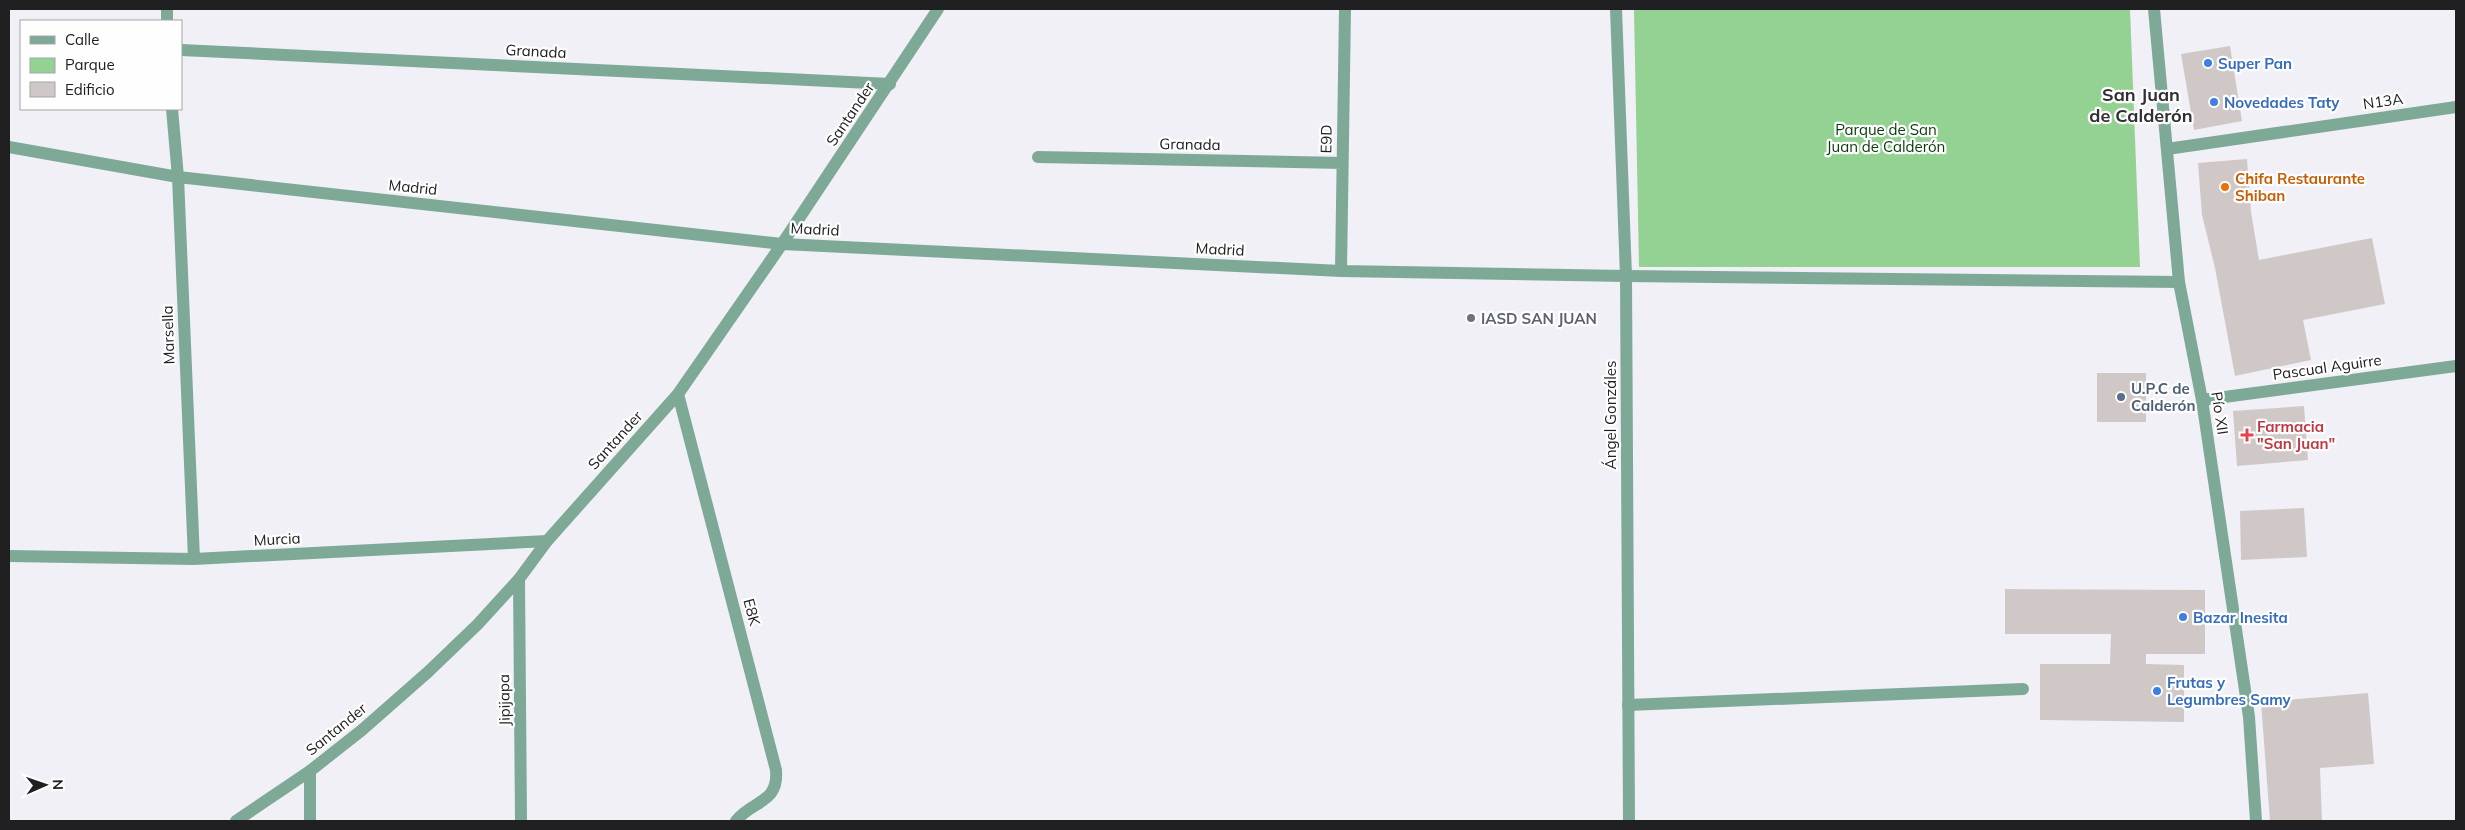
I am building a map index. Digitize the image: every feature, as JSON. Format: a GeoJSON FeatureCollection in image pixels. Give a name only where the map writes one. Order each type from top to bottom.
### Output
{"type":"FeatureCollection","features":[{"type":"Feature","properties":{"kind":"street","name":"Santander"},"geometry":{"type":"LineString","coordinates":[[236,821],[310,771],[428,672],[478,624],[519,579],[547,541],[678,394],[782,244],[938,9]]}},
{"type":"Feature","properties":{"kind":"street","name":"E9D"},"geometry":{"type":"LineString","coordinates":[[1340,271],[1345,9]]}},
{"type":"Feature","properties":{"kind":"street","name":"Ángel Gonzáles"},"geometry":{"type":"LineString","coordinates":[[1616,9],[1626,276],[1629,821]]}},
{"type":"Feature","properties":{"kind":"street","name":"Pío XII"},"geometry":{"type":"LineString","coordinates":[[2154,9],[2179,282],[2202,400],[2249,718],[2256,821]]}},
{"type":"Feature","properties":{"kind":"street","name":"Granada"},"geometry":{"type":"LineString","coordinates":[[182,50],[890,84]]}},
{"type":"Feature","properties":{"kind":"street","name":"N13A"},"geometry":{"type":"LineString","coordinates":[[2167,149],[2456,107]]}},
{"type":"Feature","properties":{"kind":"street","name":"Marsella"},"geometry":{"type":"LineString","coordinates":[[172,110],[178,177],[194,559]]}},
{"type":"Feature","properties":{"kind":"street","name":"Madrid"},"geometry":{"type":"LineString","coordinates":[[9,147],[178,177],[782,244],[1340,271],[2179,282]]}},
{"type":"Feature","properties":{"kind":"street","name":"Granada"},"geometry":{"type":"LineString","coordinates":[[1038,157],[1342,163]]}},
{"type":"Feature","properties":{"kind":"street","name":"Pascual Aguirre"},"geometry":{"type":"LineString","coordinates":[[2202,400],[2456,366]]}},
{"type":"Feature","properties":{"kind":"street","name":"E8K"},"geometry":{"type":"LineString","coordinates":[[678,394],[776,770],[775,790],[736,821]]}},
{"type":"Feature","properties":{"kind":"street","name":"Murcia"},"geometry":{"type":"LineString","coordinates":[[9,556],[194,559],[547,541]]}},
{"type":"Feature","properties":{"kind":"street","name":"Jipijapa"},"geometry":{"type":"LineString","coordinates":[[519,579],[521,821]]}},
{"type":"Feature","properties":{"kind":"street"},"geometry":{"type":"LineString","coordinates":[[1628,705],[2023,689]]}},
{"type":"Feature","properties":{"kind":"street"},"geometry":{"type":"LineString","coordinates":[[310,771],[310,821]]}},
{"type":"Feature","properties":{"kind":"green space","name":"Parque de San Juan de Calderón"},"geometry":{"type":"Polygon","coordinates":[[[1634,9],[2130,9],[2140,267],[1639,267],[1634,9]]]}},
{"type":"Feature","properties":{"kind":"building"},"geometry":{"type":"Polygon","coordinates":[[[2230,46],[2242,121],[2194,130],[2181,54],[2230,46]]]}},
{"type":"Feature","properties":{"kind":"building"},"geometry":{"type":"Polygon","coordinates":[[[2247,159],[2251,212],[2259,260],[2372,238],[2385,304],[2303,320],[2311,360],[2235,376],[2215,268],[2202,215],[2198,163],[2247,159]]]}},
{"type":"Feature","properties":{"kind":"building","name":"U.P.C de Calderón"},"geometry":{"type":"Polygon","coordinates":[[[2097,373],[2146,373],[2146,422],[2097,422],[2097,373]]]}},
{"type":"Feature","properties":{"kind":"building"},"geometry":{"type":"Polygon","coordinates":[[[2304,406],[2308,460],[2237,466],[2233,411],[2304,406]]]}},
{"type":"Feature","properties":{"kind":"building"},"geometry":{"type":"Polygon","coordinates":[[[2304,508],[2307,557],[2241,560],[2240,511],[2304,508]]]}},
{"type":"Feature","properties":{"kind":"building"},"geometry":{"type":"Polygon","coordinates":[[[2005,589],[2205,590],[2205,654],[2146,654],[2146,664],[2184,665],[2184,722],[2040,720],[2040,664],[2110,664],[2111,634],[2005,634],[2005,589]]]}},
{"type":"Feature","properties":{"kind":"building"},"geometry":{"type":"Polygon","coordinates":[[[2368,693],[2374,764],[2320,768],[2322,821],[2270,821],[2261,702],[2368,693]]]}},
{"type":"Feature","properties":{"kind":"place","name":"Super Pan"},"geometry":{"type":"Point","coordinates":[2208,63]}},
{"type":"Feature","properties":{"kind":"place","name":"Novedades Taty"},"geometry":{"type":"Point","coordinates":[2214,102]}},
{"type":"Feature","properties":{"kind":"place","name":"Chifa Restaurante Shiban"},"geometry":{"type":"Point","coordinates":[2225,187]}},
{"type":"Feature","properties":{"kind":"place","name":"IASD SAN JUAN"},"geometry":{"type":"Point","coordinates":[1471,318]}},
{"type":"Feature","properties":{"kind":"place","name":"U.P.C de Calderón"},"geometry":{"type":"Point","coordinates":[2121,397]}},
{"type":"Feature","properties":{"kind":"place","name":"Farmacia \"San Juan\""},"geometry":{"type":"Point","coordinates":[2247,435]}},
{"type":"Feature","properties":{"kind":"place","name":"Bazar Inesita"},"geometry":{"type":"Point","coordinates":[2183,617]}},
{"type":"Feature","properties":{"kind":"place","name":"Frutas y Legumbres Samy"},"geometry":{"type":"Point","coordinates":[2157,691]}},
{"type":"Feature","properties":{"kind":"district","name":"San Juan de Calderón"},"geometry":{"type":"Point","coordinates":[2141,104]}}]}
